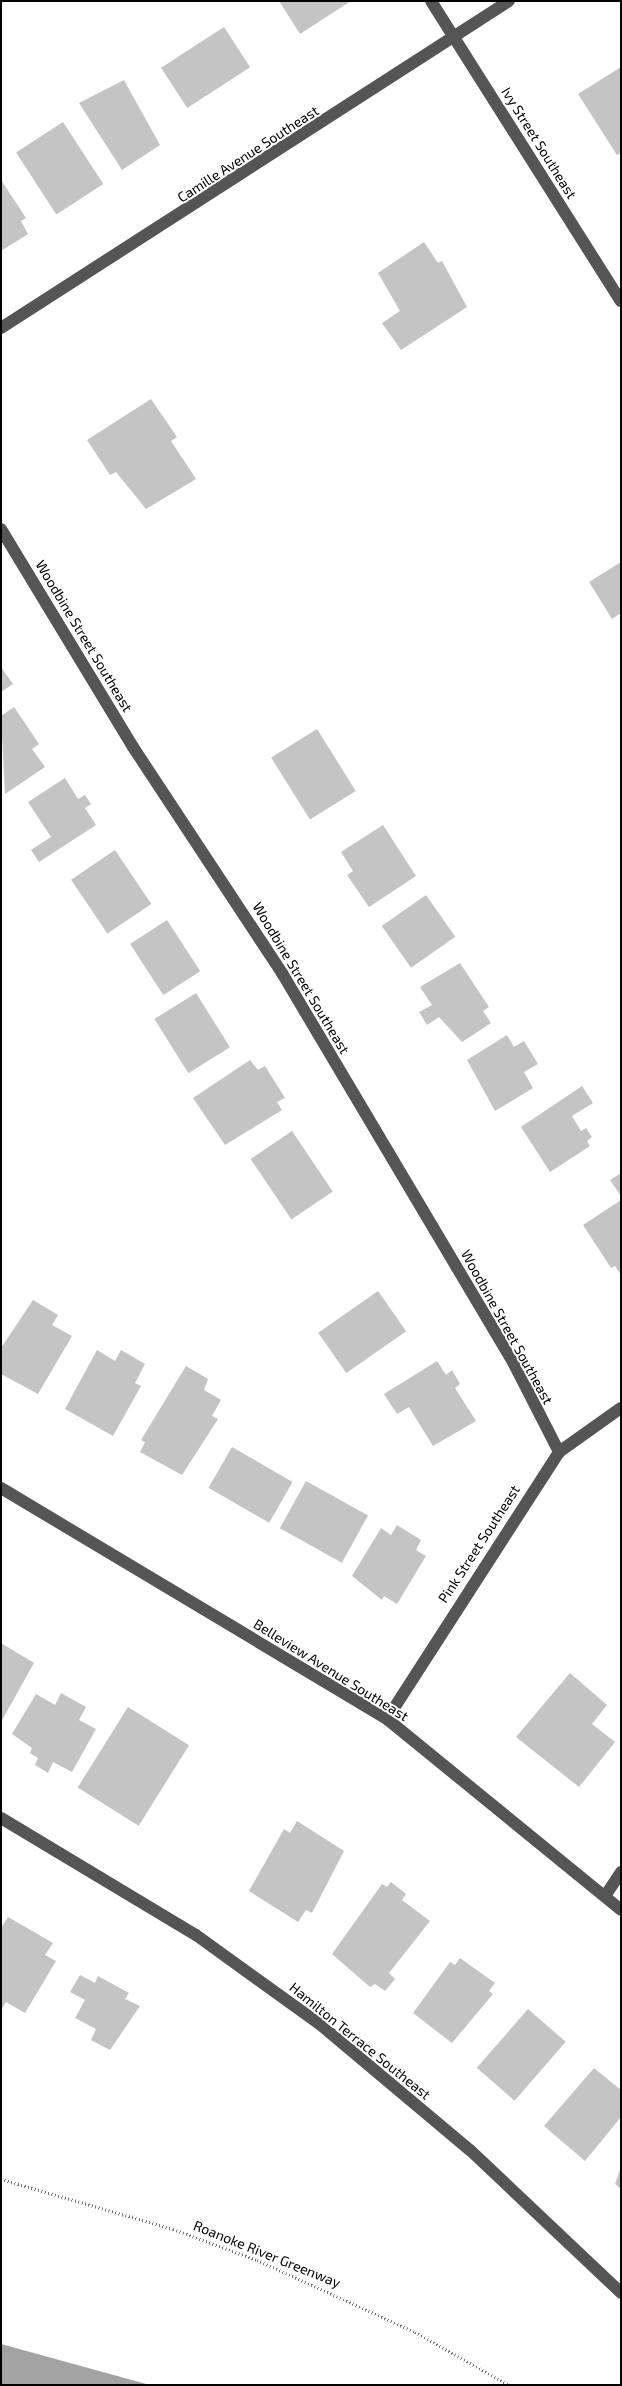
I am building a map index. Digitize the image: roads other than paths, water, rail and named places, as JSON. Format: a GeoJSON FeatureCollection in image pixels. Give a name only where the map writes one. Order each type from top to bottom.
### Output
{"type":"FeatureCollection","features":[{"type":"Feature","properties":{"kind":"street","name":"Ivy Street Southeast"},"geometry":{"type":"LineString","coordinates":[[431,1],[621,301]]}},
{"type":"Feature","properties":{"kind":"street","name":"Camille Avenue Southeast"},"geometry":{"type":"LineString","coordinates":[[1,328],[509,1]]}},
{"type":"Feature","properties":{"kind":"street","name":"Woodbine Street Southeast"},"geometry":{"type":"LineString","coordinates":[[1,529],[133,747],[282,973],[514,1364],[559,1452]]}},
{"type":"Feature","properties":{"kind":"street","name":"Pink Street Southeast"},"geometry":{"type":"LineString","coordinates":[[387,1719],[559,1452],[621,1408]]}},
{"type":"Feature","properties":{"kind":"street","name":"Belleview Avenue Southeast"},"geometry":{"type":"LineString","coordinates":[[1,1488],[387,1719],[621,1910]]}},
{"type":"Feature","properties":{"kind":"street","name":"Hamilton Terrace Southeast"},"geometry":{"type":"LineString","coordinates":[[1,1818],[196,1935],[322,2026],[470,2150],[621,2293]]}},
{"type":"Feature","properties":{"kind":"street"},"geometry":{"type":"LineString","coordinates":[[605,1896],[621,1872]]}}]}
